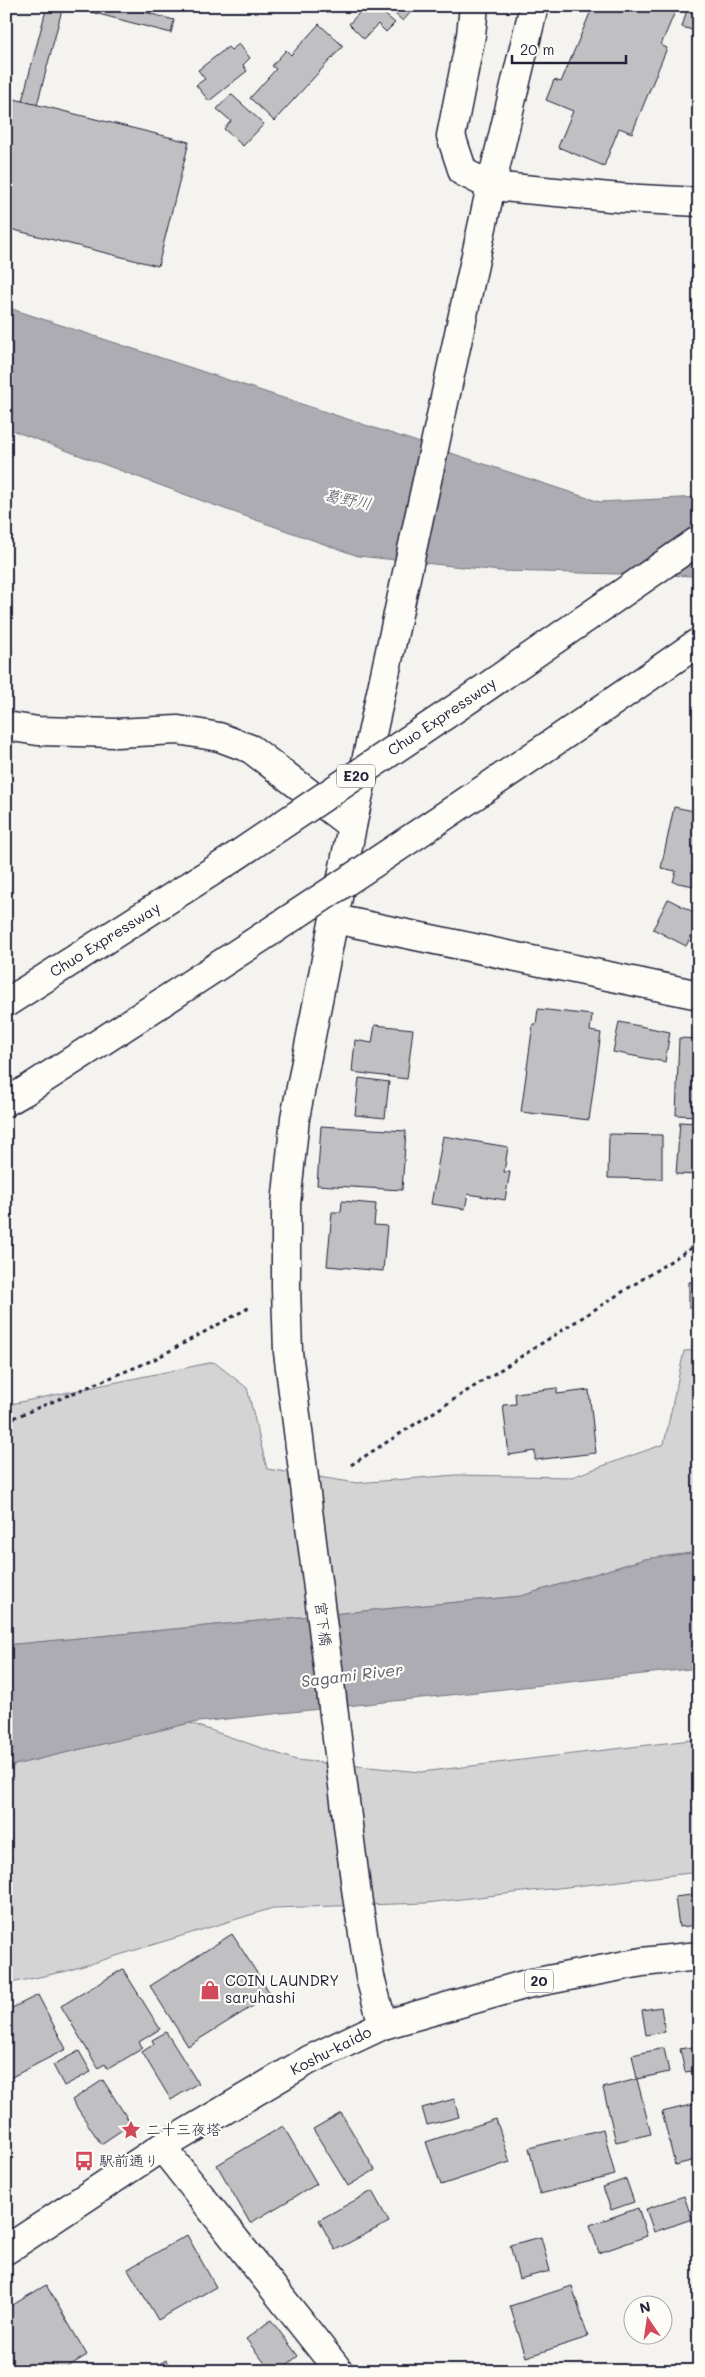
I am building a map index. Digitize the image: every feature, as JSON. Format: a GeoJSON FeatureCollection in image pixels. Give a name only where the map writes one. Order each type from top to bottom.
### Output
{"type":"FeatureCollection","features":[{"type":"Feature","properties":{"kind":"main road"},"geometry":{"type":"LineString","coordinates":[[474,6],[472,35],[451,136],[464,172],[492,186],[621,198],[699,202]]}},
{"type":"Feature","properties":{"kind":"main road","name":"宮下橋"},"geometry":{"type":"LineString","coordinates":[[383,2024],[370,1977],[357,1896],[288,1352],[286,1204],[295,1118],[352,826],[492,186],[534,6]]}},
{"type":"Feature","properties":{"kind":"main road","name":"Chuo Expressway"},"geometry":{"type":"LineString","coordinates":[[6,1003],[227,862],[699,540]]}},
{"type":"Feature","properties":{"kind":"main road"},"geometry":{"type":"LineString","coordinates":[[16,1097],[267,936],[513,772],[699,642]]}},
{"type":"Feature","properties":{"kind":"main road"},"geometry":{"type":"LineString","coordinates":[[6,726],[38,731],[116,733],[178,730],[219,737],[251,749],[352,826]]}},
{"type":"Feature","properties":{"kind":"main road"},"geometry":{"type":"LineString","coordinates":[[335,919],[699,995]]}},
{"type":"Feature","properties":{"kind":"main road","name":"Koshu-kaido"},"geometry":{"type":"LineString","coordinates":[[6,2250],[162,2147],[309,2060],[383,2024],[527,1984],[642,1962],[699,1956]]}},
{"type":"Feature","properties":{"kind":"main road"},"geometry":{"type":"LineString","coordinates":[[162,2147],[340,2371]]}},
{"type":"Feature","properties":{"kind":"path"},"geometry":{"type":"LineString","coordinates":[[350,1465],[699,1242]]}},
{"type":"Feature","properties":{"kind":"path"},"geometry":{"type":"LineString","coordinates":[[6,1421],[153,1360],[286,1288]]}},
{"type":"Feature","properties":{"kind":"shaded area"},"geometry":{"type":"Polygon","coordinates":[[[699,1350],[699,1552],[645,1559],[521,1596],[6,1645],[6,1405],[214,1362],[247,1388],[267,1469],[357,1483],[456,1475],[572,1477],[664,1444],[684,1351],[699,1350]]]}},
{"type":"Feature","properties":{"kind":"shaded area"},"geometry":{"type":"Polygon","coordinates":[[[190,1723],[296,1760],[421,1772],[699,1739],[699,1872],[426,1903],[273,1908],[67,1971],[6,1984],[6,1767],[190,1723]]]}},
{"type":"Feature","properties":{"kind":"water","name":"葛野川"},"geometry":{"type":"Polygon","coordinates":[[[6,307],[600,502],[699,497],[699,576],[500,571],[358,556],[6,428],[6,307]]]}},
{"type":"Feature","properties":{"kind":"water","name":"Sagami River"},"geometry":{"type":"Polygon","coordinates":[[[699,1552],[699,1668],[190,1723],[6,1767],[6,1645],[521,1596],[645,1559],[699,1552]]]}},
{"type":"Feature","properties":{"kind":"building"},"geometry":{"type":"Polygon","coordinates":[[[47,6],[63,6],[37,105],[22,101],[47,6]]]}},
{"type":"Feature","properties":{"kind":"building"},"geometry":{"type":"Polygon","coordinates":[[[68,6],[122,6],[174,20],[171,33],[68,6]]]}},
{"type":"Feature","properties":{"kind":"building"},"geometry":{"type":"Polygon","coordinates":[[[356,6],[416,6],[403,21],[387,7],[382,12],[395,23],[386,32],[378,24],[364,39],[349,24],[360,12],[355,8],[356,6]]]}},
{"type":"Feature","properties":{"kind":"building"},"geometry":{"type":"Polygon","coordinates":[[[593,6],[677,7],[661,45],[667,48],[632,133],[619,128],[604,166],[558,147],[573,111],[546,100],[554,80],[561,82],[593,6]]]}},
{"type":"Feature","properties":{"kind":"building"},"geometry":{"type":"Polygon","coordinates":[[[688,6],[699,9],[699,32],[682,27],[688,6]]]}},
{"type":"Feature","properties":{"kind":"building"},"geometry":{"type":"Polygon","coordinates":[[[319,24],[343,46],[274,121],[250,98],[276,69],[272,66],[286,50],[291,55],[319,24]]]}},
{"type":"Feature","properties":{"kind":"building"},"geometry":{"type":"Polygon","coordinates":[[[239,44],[250,58],[243,65],[247,71],[209,101],[196,85],[205,79],[198,70],[228,47],[231,50],[239,44]]]}},
{"type":"Feature","properties":{"kind":"building"},"geometry":{"type":"Polygon","coordinates":[[[231,94],[264,124],[243,146],[224,129],[231,121],[217,109],[231,94]]]}},
{"type":"Feature","properties":{"kind":"building"},"geometry":{"type":"Polygon","coordinates":[[[6,97],[189,142],[158,266],[6,228],[6,97]]]}},
{"type":"Feature","properties":{"kind":"building"},"geometry":{"type":"Polygon","coordinates":[[[699,790],[699,806],[695,805],[699,790]]]}},
{"type":"Feature","properties":{"kind":"building"},"geometry":{"type":"Polygon","coordinates":[[[674,807],[699,812],[699,887],[673,882],[676,871],[661,868],[674,807]]]}},
{"type":"Feature","properties":{"kind":"building"},"geometry":{"type":"Polygon","coordinates":[[[668,899],[699,915],[699,921],[686,946],[653,929],[668,899]]]}},
{"type":"Feature","properties":{"kind":"building"},"geometry":{"type":"Polygon","coordinates":[[[538,1009],[592,1015],[590,1031],[601,1033],[589,1120],[521,1112],[533,1024],[536,1024],[538,1009]]]}},
{"type":"Feature","properties":{"kind":"building"},"geometry":{"type":"Polygon","coordinates":[[[619,1022],[670,1032],[665,1062],[613,1052],[619,1022]]]}},
{"type":"Feature","properties":{"kind":"building"},"geometry":{"type":"Polygon","coordinates":[[[375,1025],[413,1029],[407,1079],[352,1072],[355,1040],[372,1043],[375,1025]]]}},
{"type":"Feature","properties":{"kind":"building"},"geometry":{"type":"Polygon","coordinates":[[[679,1038],[699,1039],[699,1116],[676,1115],[679,1038]]]}},
{"type":"Feature","properties":{"kind":"building"},"geometry":{"type":"Polygon","coordinates":[[[359,1078],[389,1082],[385,1118],[355,1115],[359,1078]]]}},
{"type":"Feature","properties":{"kind":"building"},"geometry":{"type":"Polygon","coordinates":[[[680,1122],[699,1123],[699,1175],[676,1174],[680,1122]]]}},
{"type":"Feature","properties":{"kind":"building"},"geometry":{"type":"Polygon","coordinates":[[[321,1126],[406,1131],[402,1190],[317,1185],[321,1126]]]}},
{"type":"Feature","properties":{"kind":"building"},"geometry":{"type":"Polygon","coordinates":[[[609,1134],[662,1135],[662,1179],[608,1178],[609,1134]]]}},
{"type":"Feature","properties":{"kind":"building"},"geometry":{"type":"Polygon","coordinates":[[[443,1136],[508,1147],[504,1172],[510,1172],[505,1200],[468,1194],[465,1209],[431,1204],[443,1136]]]}},
{"type":"Feature","properties":{"kind":"building"},"geometry":{"type":"Polygon","coordinates":[[[342,1201],[376,1204],[374,1225],[387,1226],[383,1271],[327,1266],[332,1212],[341,1212],[342,1201]]]}},
{"type":"Feature","properties":{"kind":"building"},"geometry":{"type":"Polygon","coordinates":[[[689,1282],[699,1282],[699,1307],[689,1308],[689,1282]]]}},
{"type":"Feature","properties":{"kind":"building"},"geometry":{"type":"Polygon","coordinates":[[[557,1388],[557,1394],[589,1390],[596,1453],[535,1460],[535,1451],[509,1455],[503,1405],[516,1404],[515,1393],[557,1388]]]}},
{"type":"Feature","properties":{"kind":"building"},"geometry":{"type":"Polygon","coordinates":[[[699,1894],[699,1925],[679,1927],[675,1897],[699,1894]]]}},
{"type":"Feature","properties":{"kind":"building","name":"COIN LAUNDRY saruhashi"},"geometry":{"type":"Polygon","coordinates":[[[232,1934],[271,1995],[188,2046],[150,1986],[232,1934]]]}},
{"type":"Feature","properties":{"kind":"building"},"geometry":{"type":"Polygon","coordinates":[[[123,1969],[160,2029],[139,2042],[143,2048],[108,2069],[105,2064],[98,2068],[61,2006],[123,1969]]]}},
{"type":"Feature","properties":{"kind":"building"},"geometry":{"type":"Polygon","coordinates":[[[38,1995],[66,2049],[6,2080],[6,2011],[38,1995]]]}},
{"type":"Feature","properties":{"kind":"building"},"geometry":{"type":"Polygon","coordinates":[[[661,2007],[665,2032],[646,2035],[642,2010],[661,2007]]]}},
{"type":"Feature","properties":{"kind":"building"},"geometry":{"type":"Polygon","coordinates":[[[166,2032],[198,2083],[171,2100],[142,2052],[154,2044],[152,2040],[166,2032]]]}},
{"type":"Feature","properties":{"kind":"building"},"geometry":{"type":"Polygon","coordinates":[[[699,2046],[699,2070],[685,2072],[680,2049],[699,2046]]]}},
{"type":"Feature","properties":{"kind":"building"},"geometry":{"type":"Polygon","coordinates":[[[664,2048],[669,2072],[637,2079],[632,2055],[664,2048]]]}},
{"type":"Feature","properties":{"kind":"building"},"geometry":{"type":"Polygon","coordinates":[[[79,2051],[91,2072],[64,2086],[53,2065],[79,2051]]]}},
{"type":"Feature","properties":{"kind":"building"},"geometry":{"type":"Polygon","coordinates":[[[637,2079],[651,2134],[616,2142],[603,2088],[637,2079]]]}},
{"type":"Feature","properties":{"kind":"building"},"geometry":{"type":"Polygon","coordinates":[[[103,2080],[131,2124],[101,2144],[72,2100],[103,2080]]]}},
{"type":"Feature","properties":{"kind":"building"},"geometry":{"type":"Polygon","coordinates":[[[454,2099],[459,2117],[427,2125],[422,2108],[454,2099]]]}},
{"type":"Feature","properties":{"kind":"building"},"geometry":{"type":"Polygon","coordinates":[[[699,2103],[699,2159],[675,2165],[662,2112],[699,2103]]]}},
{"type":"Feature","properties":{"kind":"building"},"geometry":{"type":"Polygon","coordinates":[[[341,2113],[375,2170],[348,2186],[313,2129],[341,2113]]]}},
{"type":"Feature","properties":{"kind":"building"},"geometry":{"type":"Polygon","coordinates":[[[496,2119],[510,2162],[441,2185],[426,2142],[496,2119]]]}},
{"type":"Feature","properties":{"kind":"building"},"geometry":{"type":"Polygon","coordinates":[[[283,2126],[317,2184],[250,2223],[217,2165],[283,2126]]]}},
{"type":"Feature","properties":{"kind":"building"},"geometry":{"type":"Polygon","coordinates":[[[603,2129],[615,2175],[540,2194],[529,2148],[603,2129]]]}},
{"type":"Feature","properties":{"kind":"building"},"geometry":{"type":"Polygon","coordinates":[[[626,2179],[634,2202],[611,2210],[603,2187],[626,2179]]]}},
{"type":"Feature","properties":{"kind":"building"},"geometry":{"type":"Polygon","coordinates":[[[372,2191],[389,2222],[335,2250],[319,2220],[372,2191]]]}},
{"type":"Feature","properties":{"kind":"building"},"geometry":{"type":"Polygon","coordinates":[[[684,2196],[692,2219],[654,2232],[646,2209],[684,2196]]]}},
{"type":"Feature","properties":{"kind":"building"},"geometry":{"type":"Polygon","coordinates":[[[638,2208],[647,2236],[599,2253],[590,2225],[638,2208]]]}},
{"type":"Feature","properties":{"kind":"building"},"geometry":{"type":"Polygon","coordinates":[[[187,2235],[216,2287],[158,2320],[128,2269],[187,2235]]]}},
{"type":"Feature","properties":{"kind":"building"},"geometry":{"type":"Polygon","coordinates":[[[541,2237],[550,2271],[519,2279],[510,2245],[541,2237]]]}},
{"type":"Feature","properties":{"kind":"building"},"geometry":{"type":"Polygon","coordinates":[[[46,2285],[87,2355],[61,2371],[6,2371],[6,2309],[46,2285]]]}},
{"type":"Feature","properties":{"kind":"building"},"geometry":{"type":"Polygon","coordinates":[[[572,2286],[588,2337],[526,2357],[510,2306],[572,2286]]]}},
{"type":"Feature","properties":{"kind":"building"},"geometry":{"type":"Polygon","coordinates":[[[271,2320],[298,2356],[279,2371],[271,2371],[246,2339],[271,2320]]]}},
{"type":"Feature","properties":{"kind":"building"},"geometry":{"type":"Polygon","coordinates":[[[166,2360],[172,2371],[147,2371],[166,2360]]]}},
{"type":"Feature","properties":{"kind":"place","name":"COIN LAUNDRY saruhashi"},"geometry":{"type":"Point","coordinates":[210,1990]}},
{"type":"Feature","properties":{"kind":"place","name":"二十三夜塔"},"geometry":{"type":"Point","coordinates":[131,2130]}},
{"type":"Feature","properties":{"kind":"place","name":"駅前通り"},"geometry":{"type":"Point","coordinates":[84,2161]}}]}
